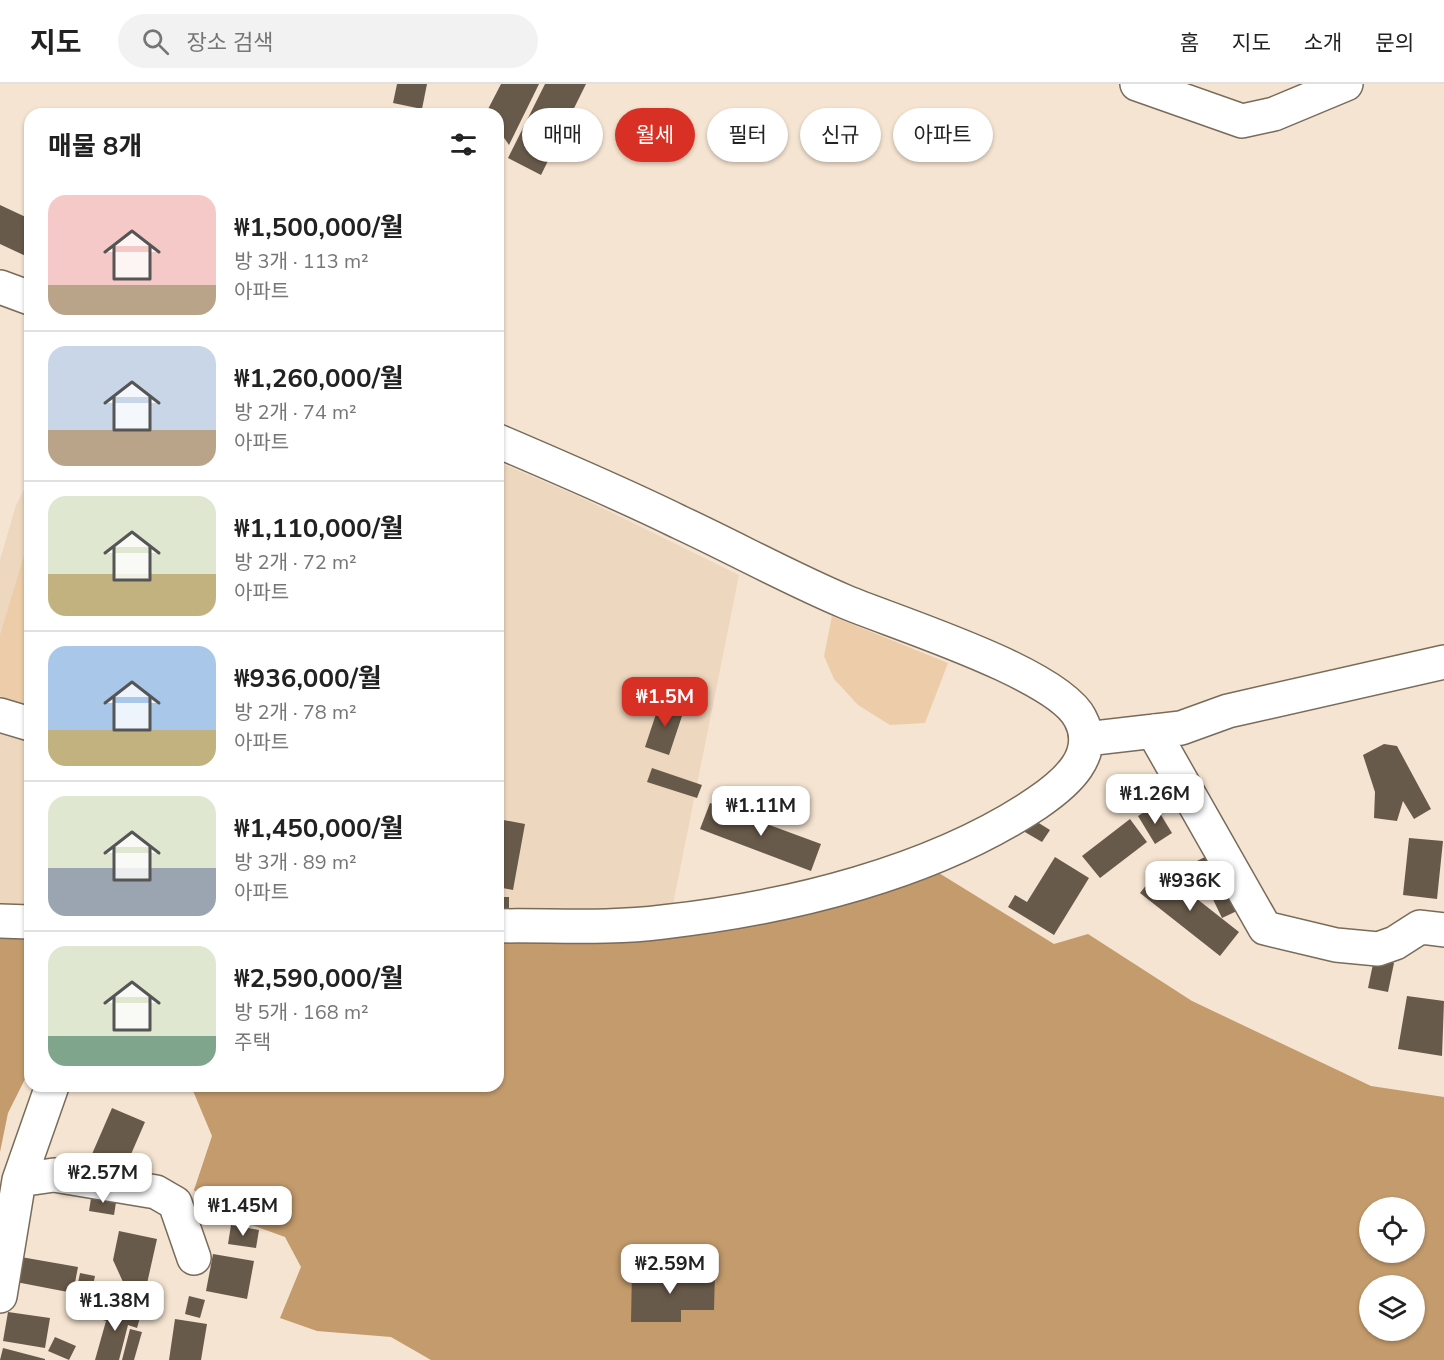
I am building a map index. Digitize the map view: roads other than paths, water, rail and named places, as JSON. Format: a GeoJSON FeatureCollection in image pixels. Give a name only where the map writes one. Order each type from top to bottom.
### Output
{"type":"FeatureCollection","features":[{"type":"Feature","properties":{"kind":"street"},"geometry":{"type":"LineString","coordinates":[[1137,84],[1242,121],[1274,114],[1346,84]]}},
{"type":"Feature","properties":{"kind":"street"},"geometry":{"type":"LineString","coordinates":[[0,287],[24,296]]}},
{"type":"Feature","properties":{"kind":"street"},"geometry":{"type":"LineString","coordinates":[[504,444],[678,521],[845,601],[954,643],[1010,668],[1049,688],[1069,703],[1081,719],[1086,739],[1077,770],[1056,790],[1002,825],[962,846],[917,864],[846,886],[699,918],[660,923],[504,926]]}},
{"type":"Feature","properties":{"kind":"street"},"geometry":{"type":"LineString","coordinates":[[1086,739],[1181,728],[1228,711],[1444,662]]}},
{"type":"Feature","properties":{"kind":"street"},"geometry":{"type":"LineString","coordinates":[[0,716],[24,722]]}},
{"type":"Feature","properties":{"kind":"street"},"geometry":{"type":"LineString","coordinates":[[1153,731],[1264,928],[1336,945],[1378,949],[1395,943],[1420,927],[1444,930]]}},
{"type":"Feature","properties":{"kind":"street"},"geometry":{"type":"LineString","coordinates":[[0,921],[24,922]]}},
{"type":"Feature","properties":{"kind":"street"},"geometry":{"type":"LineString","coordinates":[[0,1296],[19,1180],[50,1092]]}},
{"type":"Feature","properties":{"kind":"street"},"geometry":{"type":"LineString","coordinates":[[19,1180],[54,1175],[156,1192],[175,1203],[194,1258]]}}]}
